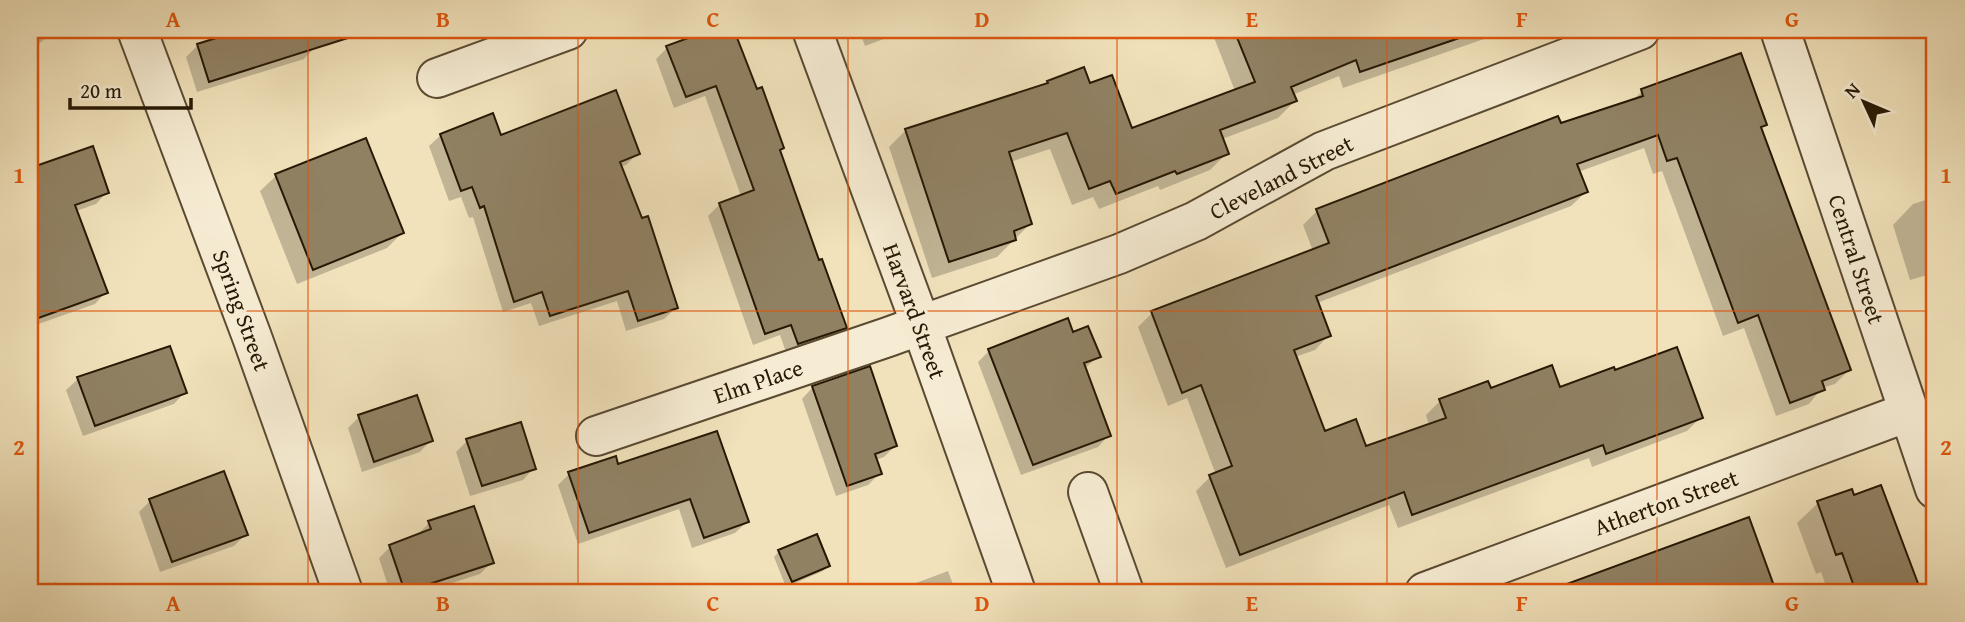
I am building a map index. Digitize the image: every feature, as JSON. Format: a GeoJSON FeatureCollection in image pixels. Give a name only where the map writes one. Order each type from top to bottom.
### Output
{"type":"FeatureCollection","features":[{"type":"Feature","properties":{"kind":"street","name":"Spring Street"},"geometry":{"type":"LineString","coordinates":[[137,30],[252,337],[343,592]]}},
{"type":"Feature","properties":{"kind":"street"},"geometry":{"type":"LineString","coordinates":[[437,78],[568,30]]}},
{"type":"Feature","properties":{"kind":"street","name":"Harvard Street"},"geometry":{"type":"LineString","coordinates":[[812,30],[1016,592]]}},
{"type":"Feature","properties":{"kind":"street","name":"Cleveland Street"},"geometry":{"type":"LineString","coordinates":[[921,325],[1118,254],[1196,221],[1324,150],[1640,30]]}},
{"type":"Feature","properties":{"kind":"street","name":"Central Street"},"geometry":{"type":"LineString","coordinates":[[1780,30],[1935,489]]}},
{"type":"Feature","properties":{"kind":"street","name":"Elm Place"},"geometry":{"type":"LineString","coordinates":[[596,436],[921,325]]}},
{"type":"Feature","properties":{"kind":"street","name":"Atherton Street"},"geometry":{"type":"LineString","coordinates":[[1425,592],[1908,412]]}},
{"type":"Feature","properties":{"kind":"street"},"geometry":{"type":"LineString","coordinates":[[1088,492],[1124,592]]}},
{"type":"Feature","properties":{"kind":"building"},"geometry":{"type":"Polygon","coordinates":[[[242,30],[350,30],[351,37],[209,82],[197,44],[242,30]]]}},
{"type":"Feature","properties":{"kind":"building"},"geometry":{"type":"Polygon","coordinates":[[[710,30],[734,30],[757,89],[762,87],[784,148],[780,150],[819,260],[822,259],[847,328],[798,344],[791,325],[765,334],[719,203],[754,190],[716,86],[686,97],[666,46],[710,30]]]}},
{"type":"Feature","properties":{"kind":"building"},"geometry":{"type":"Polygon","coordinates":[[[1234,30],[1467,30],[1468,35],[1360,72],[1356,60],[1291,87],[1297,101],[1220,130],[1229,154],[1116,194],[1110,181],[1089,189],[1067,133],[1009,152],[1032,224],[1014,231],[1016,240],[949,262],[905,129],[1048,83],[1047,81],[1084,67],[1090,83],[1112,75],[1132,128],[1255,82],[1234,30]]]}},
{"type":"Feature","properties":{"kind":"building"},"geometry":{"type":"Polygon","coordinates":[[[1741,53],[1767,125],[1761,127],[1851,370],[1822,381],[1825,390],[1790,403],[1758,315],[1738,323],[1677,158],[1667,161],[1658,135],[1577,164],[1588,192],[1316,296],[1331,336],[1294,350],[1325,431],[1356,419],[1366,446],[1446,418],[1439,399],[1488,381],[1491,388],[1552,365],[1560,387],[1677,347],[1703,418],[1606,454],[1603,445],[1412,515],[1404,492],[1240,555],[1209,475],[1232,466],[1201,385],[1182,393],[1151,311],[1329,243],[1316,209],[1558,116],[1561,123],[1643,96],[1641,89],[1741,53]]]}},
{"type":"Feature","properties":{"kind":"building"},"geometry":{"type":"Polygon","coordinates":[[[616,90],[640,154],[620,162],[642,218],[648,216],[678,308],[638,321],[628,291],[550,316],[542,292],[514,302],[484,206],[480,208],[472,187],[461,191],[440,134],[493,113],[501,135],[616,90]]]}},
{"type":"Feature","properties":{"kind":"building"},"geometry":{"type":"Polygon","coordinates":[[[366,138],[404,233],[313,270],[275,174],[366,138]]]}},
{"type":"Feature","properties":{"kind":"building"},"geometry":{"type":"Polygon","coordinates":[[[93,146],[109,193],[75,205],[108,293],[30,321],[30,168],[93,146]]]}},
{"type":"Feature","properties":{"kind":"building"},"geometry":{"type":"Polygon","coordinates":[[[1068,318],[1073,332],[1088,326],[1101,357],[1084,363],[1111,436],[1033,465],[988,349],[1068,318]]]}},
{"type":"Feature","properties":{"kind":"building"},"geometry":{"type":"Polygon","coordinates":[[[170,346],[187,393],[95,426],[77,377],[170,346]]]}},
{"type":"Feature","properties":{"kind":"building"},"geometry":{"type":"Polygon","coordinates":[[[870,366],[897,446],[875,454],[882,474],[847,486],[812,386],[870,366]]]}},
{"type":"Feature","properties":{"kind":"building"},"geometry":{"type":"Polygon","coordinates":[[[417,395],[433,441],[374,462],[358,415],[417,395]]]}},
{"type":"Feature","properties":{"kind":"building"},"geometry":{"type":"Polygon","coordinates":[[[521,422],[536,469],[482,486],[466,439],[521,422]]]}},
{"type":"Feature","properties":{"kind":"building"},"geometry":{"type":"Polygon","coordinates":[[[717,431],[749,522],[704,538],[690,499],[589,533],[568,472],[616,456],[618,464],[717,431]]]}},
{"type":"Feature","properties":{"kind":"building"},"geometry":{"type":"Polygon","coordinates":[[[224,471],[248,535],[172,562],[149,499],[224,471]]]}},
{"type":"Feature","properties":{"kind":"building"},"geometry":{"type":"Polygon","coordinates":[[[1881,485],[1919,586],[1900,592],[1856,592],[1842,553],[1836,555],[1817,501],[1852,489],[1854,495],[1881,485]]]}},
{"type":"Feature","properties":{"kind":"building"},"geometry":{"type":"Polygon","coordinates":[[[474,506],[494,563],[405,592],[389,545],[431,529],[428,521],[474,506]]]}},
{"type":"Feature","properties":{"kind":"building"},"geometry":{"type":"Polygon","coordinates":[[[1749,517],[1774,586],[1757,592],[1554,592],[1553,589],[1749,517]]]}},
{"type":"Feature","properties":{"kind":"building"},"geometry":{"type":"Polygon","coordinates":[[[817,534],[830,566],[792,582],[778,550],[817,534]]]}}]}
